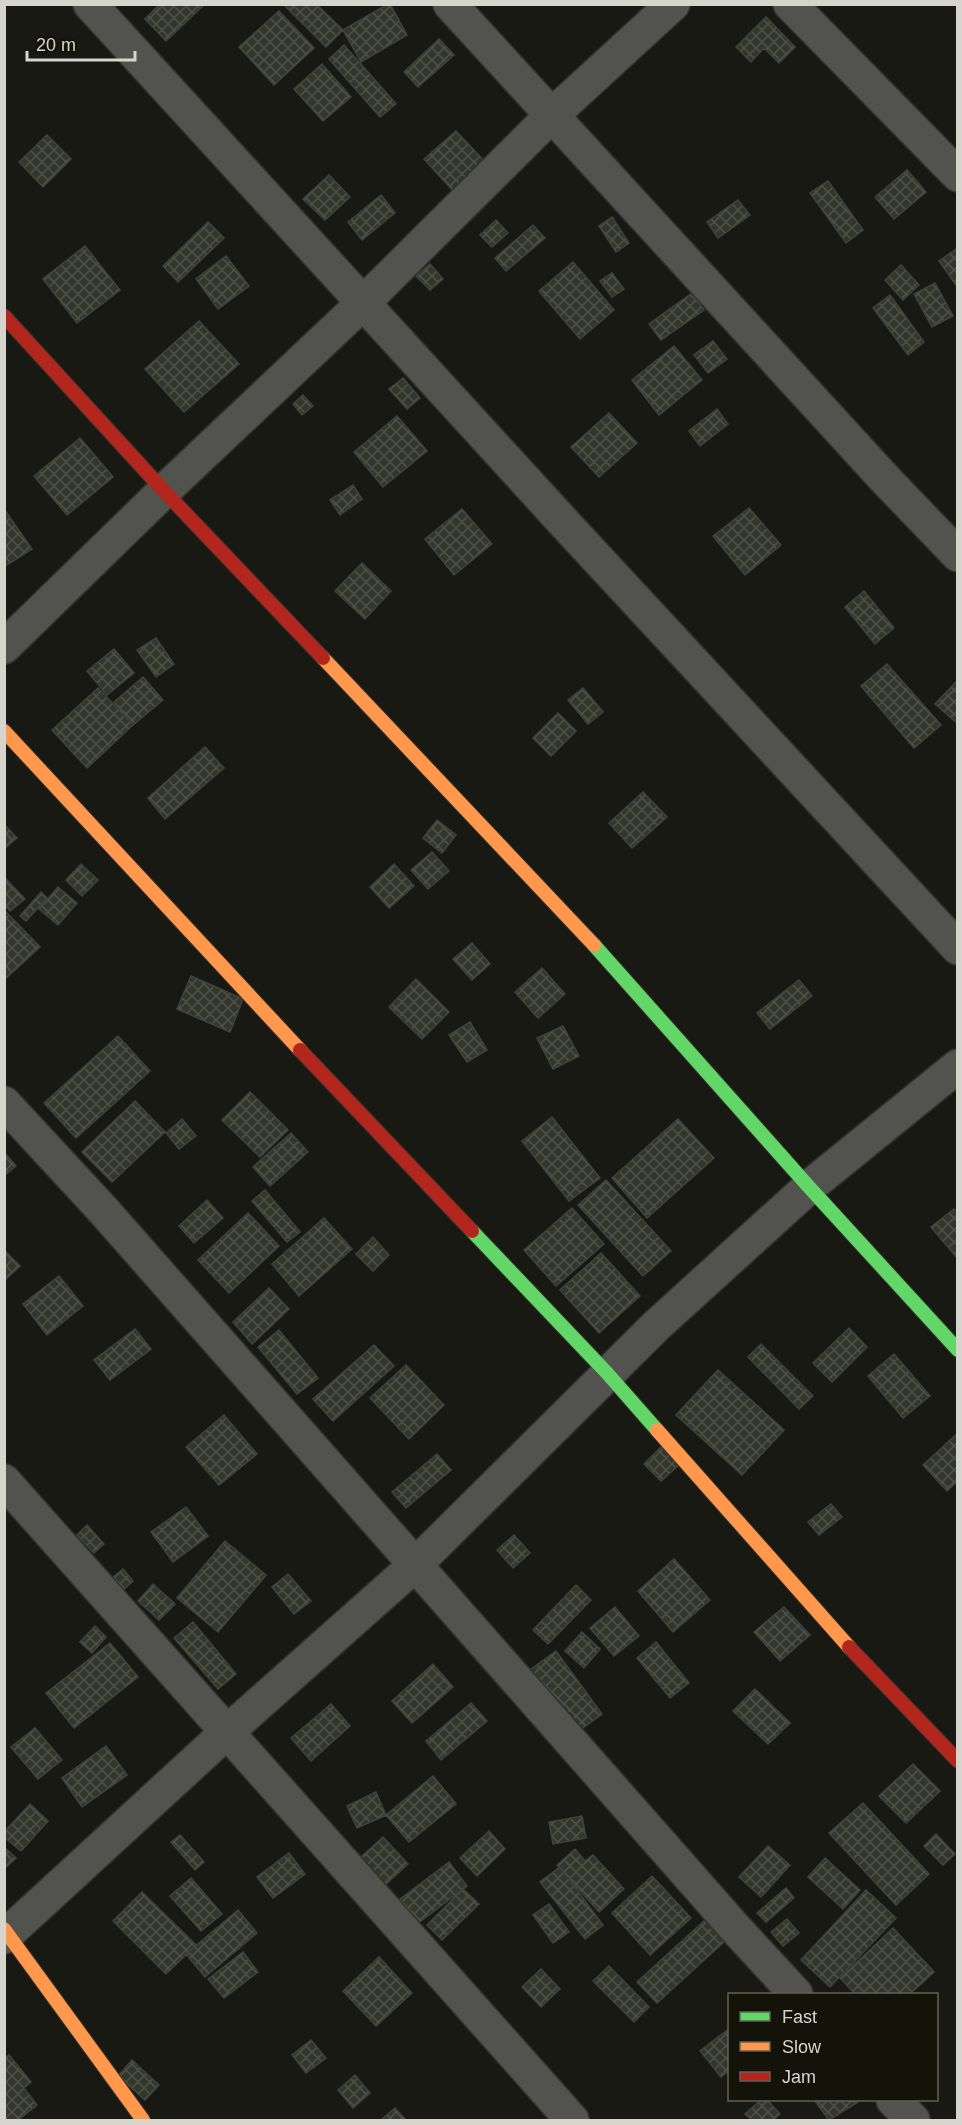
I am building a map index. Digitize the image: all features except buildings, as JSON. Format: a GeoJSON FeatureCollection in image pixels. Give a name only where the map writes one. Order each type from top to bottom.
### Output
{"type":"FeatureCollection","features":[{"type":"Feature","properties":{"kind":"street"},"geometry":{"type":"LineString","coordinates":[[90,4],[957,948]]}},
{"type":"Feature","properties":{"kind":"street"},"geometry":{"type":"LineString","coordinates":[[450,4],[957,555]]}},
{"type":"Feature","properties":{"kind":"street"},"geometry":{"type":"LineString","coordinates":[[4,647],[164,491],[363,303],[551,116],[673,4]]}},
{"type":"Feature","properties":{"kind":"street"},"geometry":{"type":"LineString","coordinates":[[790,4],[957,175]]}},
{"type":"Feature","properties":{"kind":"street"},"geometry":{"type":"LineString","coordinates":[[4,316],[164,491],[568,916],[957,1350]]}},
{"type":"Feature","properties":{"kind":"street"},"geometry":{"type":"LineString","coordinates":[[4,731],[308,1058],[607,1373],[846,1644],[957,1761]]}},
{"type":"Feature","properties":{"kind":"street"},"geometry":{"type":"LineString","coordinates":[[143,2121],[6,1933],[226,1732],[414,1566],[607,1373],[809,1187],[957,1066]]}},
{"type":"Feature","properties":{"kind":"street"},"geometry":{"type":"LineString","coordinates":[[4,1103],[103,1210],[414,1566],[794,1993]]}},
{"type":"Feature","properties":{"kind":"street"},"geometry":{"type":"LineString","coordinates":[[4,1481],[572,2121]]}},
{"type":"Feature","properties":{"kind":"street"},"geometry":{"type":"LineString","coordinates":[[894,2101],[913,2121]]}},
{"type":"Feature","properties":{"kind":"traffic: fast"},"geometry":{"type":"LineString","coordinates":[[594,945],[809,1187],[958,1350]]}},
{"type":"Feature","properties":{"kind":"traffic: fast"},"geometry":{"type":"LineString","coordinates":[[472,1231],[607,1373],[657,1430]]}},
{"type":"Feature","properties":{"kind":"traffic: slow"},"geometry":{"type":"LineString","coordinates":[[323,658],[594,945]]}},
{"type":"Feature","properties":{"kind":"traffic: slow"},"geometry":{"type":"LineString","coordinates":[[4,731],[300,1050]]}},
{"type":"Feature","properties":{"kind":"traffic: slow"},"geometry":{"type":"LineString","coordinates":[[657,1430],[849,1647]]}},
{"type":"Feature","properties":{"kind":"traffic: slow"},"geometry":{"type":"LineString","coordinates":[[4,1929],[143,2120]]}},
{"type":"Feature","properties":{"kind":"traffic: jam"},"geometry":{"type":"LineString","coordinates":[[4,316],[164,491],[323,658]]}},
{"type":"Feature","properties":{"kind":"traffic: jam"},"geometry":{"type":"LineString","coordinates":[[300,1050],[472,1231]]}},
{"type":"Feature","properties":{"kind":"traffic: jam"},"geometry":{"type":"LineString","coordinates":[[849,1647],[958,1761]]}}]}
